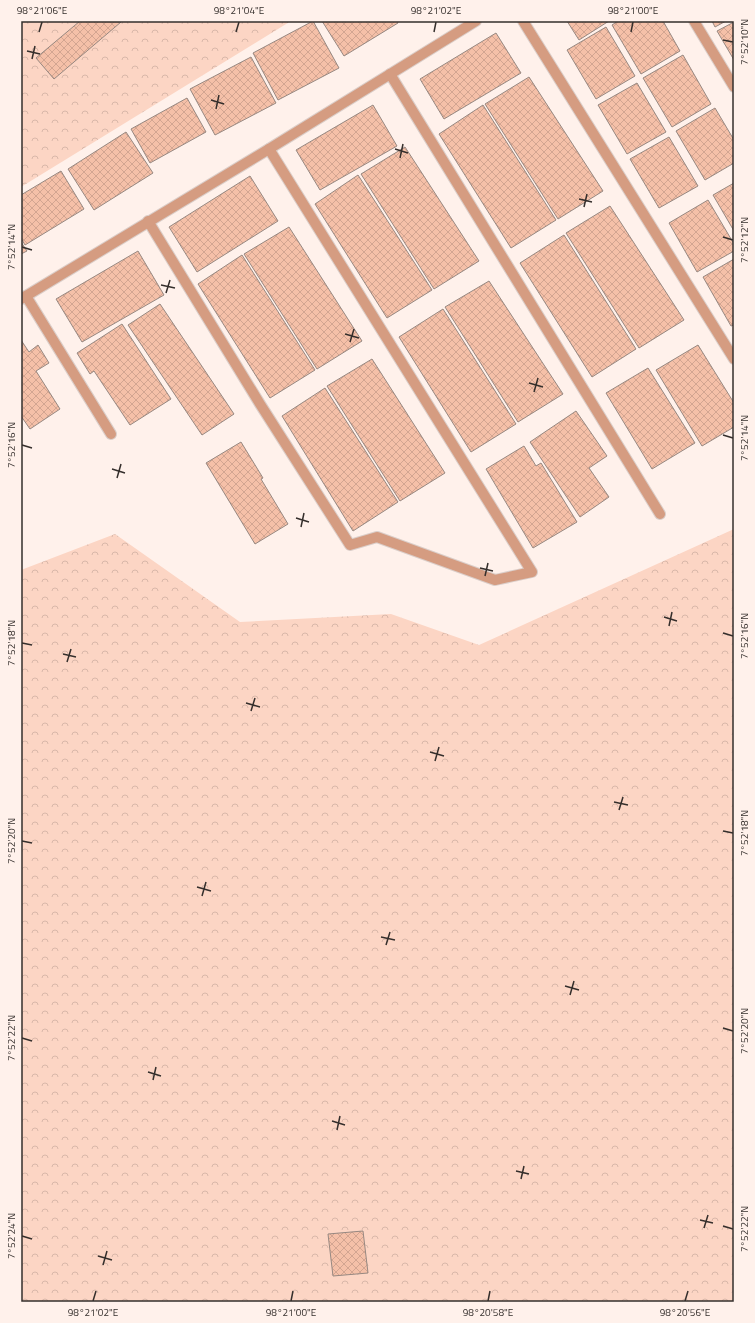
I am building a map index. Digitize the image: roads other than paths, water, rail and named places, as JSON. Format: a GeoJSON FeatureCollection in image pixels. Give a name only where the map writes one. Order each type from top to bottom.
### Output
{"type":"FeatureCollection","features":[{"type":"Feature","properties":{"kind":"street"},"geometry":{"type":"LineString","coordinates":[[111,434],[23,297],[269,149],[476,21]]}},
{"type":"Feature","properties":{"kind":"street"},"geometry":{"type":"LineString","coordinates":[[524,21],[734,360]]}},
{"type":"Feature","properties":{"kind":"street"},"geometry":{"type":"LineString","coordinates":[[694,21],[734,87]]}},
{"type":"Feature","properties":{"kind":"street"},"geometry":{"type":"LineString","coordinates":[[390,74],[660,514]]}},
{"type":"Feature","properties":{"kind":"street"},"geometry":{"type":"LineString","coordinates":[[148,221],[260,404],[350,545],[377,537],[495,580],[532,572],[269,149]]}}]}
